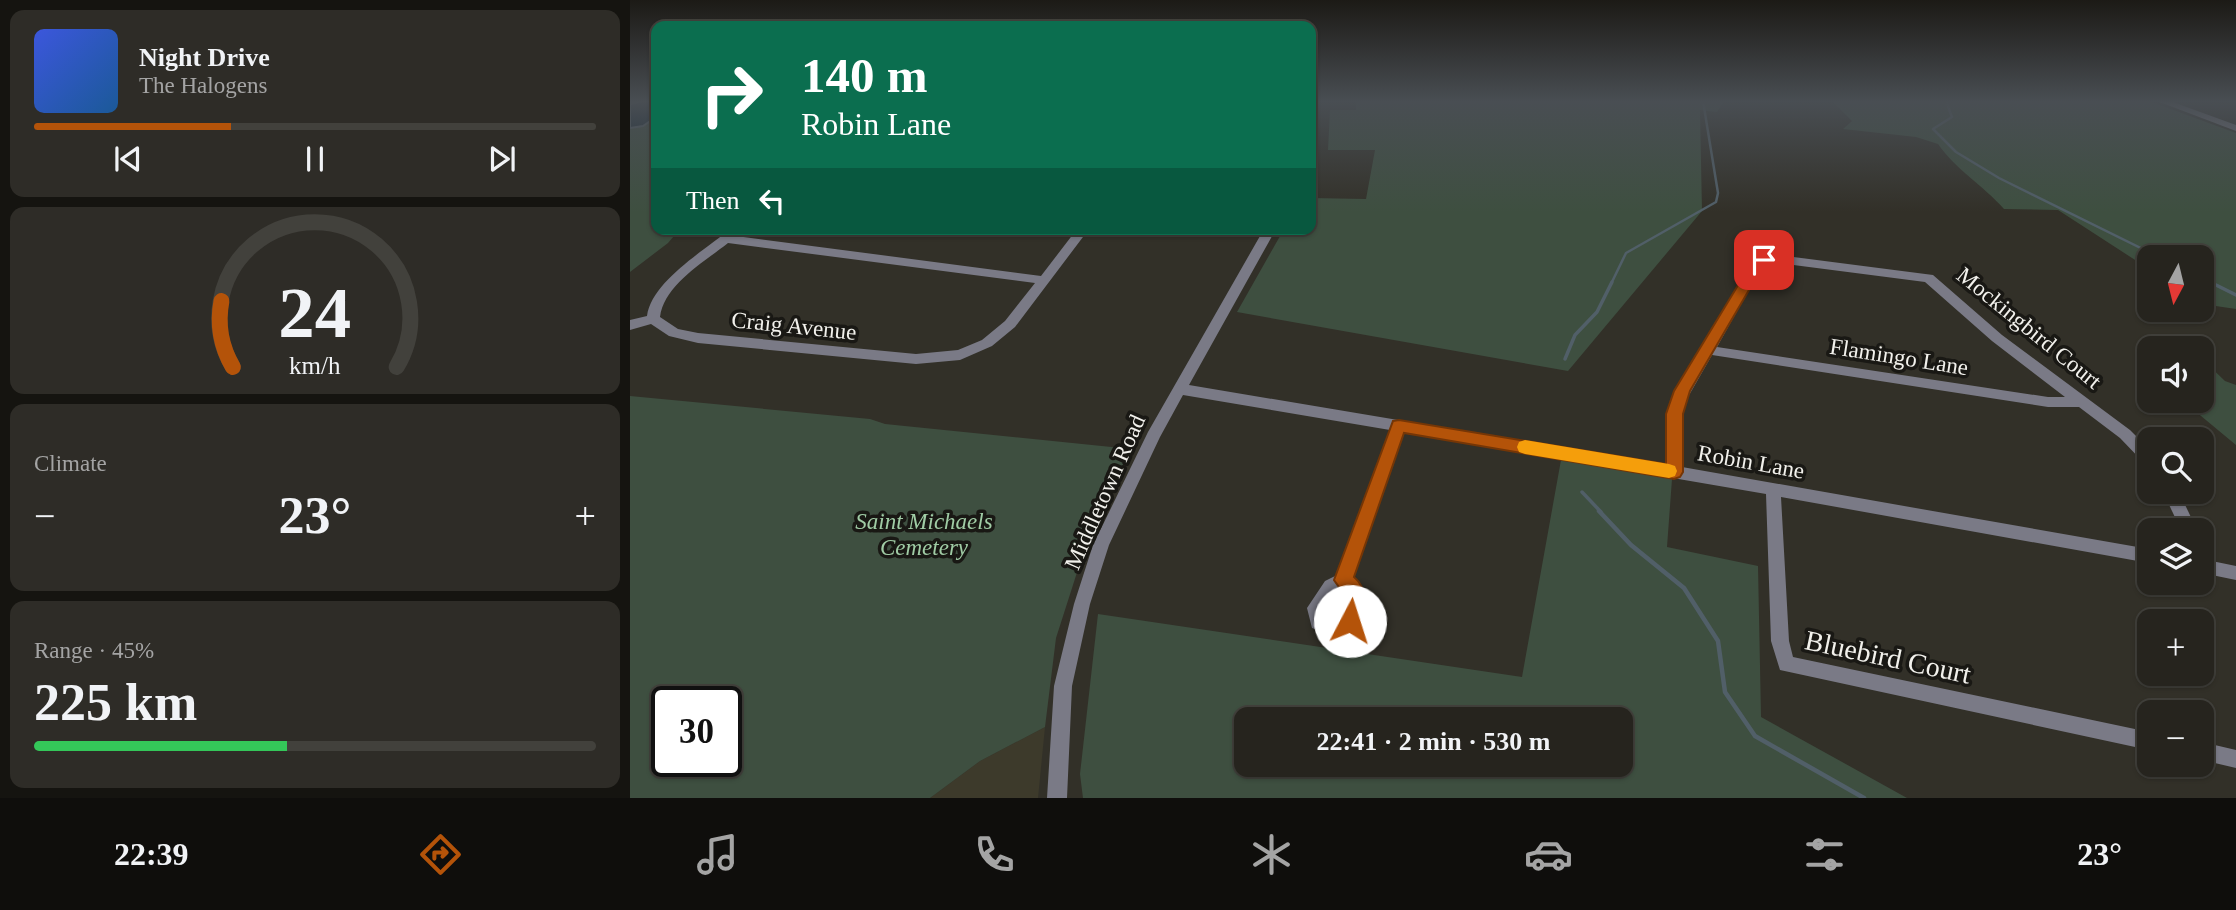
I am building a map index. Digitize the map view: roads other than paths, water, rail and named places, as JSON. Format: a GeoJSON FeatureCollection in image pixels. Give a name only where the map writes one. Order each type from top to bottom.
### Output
{"type":"FeatureCollection","features":[{"type":"Feature","properties":{"kind":"street"},"geometry":{"type":"LineString","coordinates":[[630,325],[653,319],[652,312],[660,296],[730,235]]}},
{"type":"Feature","properties":{"kind":"street"},"geometry":{"type":"LineString","coordinates":[[726,239],[1044,280],[1078,235]]}},
{"type":"Feature","properties":{"kind":"street","name":"Middletown Road"},"geometry":{"type":"LineString","coordinates":[[1058,798],[1063,686],[1082,604],[1101,545],[1153,436],[1267,235]]}},
{"type":"Feature","properties":{"kind":"street","name":"Mockingbird Court"},"geometry":{"type":"LineString","coordinates":[[1674,472],[1677,404],[1751,275],[1764,260],[1804,260],[1916,274],[1929,278],[1997,338],[2125,434],[2137,446]]}},
{"type":"Feature","properties":{"kind":"street","name":"Craig Avenue"},"geometry":{"type":"LineString","coordinates":[[653,319],[674,333],[698,338],[916,359],[960,355],[988,343],[1010,324],[1044,280]]}},
{"type":"Feature","properties":{"kind":"street","name":"Flamingo Lane"},"geometry":{"type":"LineString","coordinates":[[1708,350],[2048,401],[2083,402]]}},
{"type":"Feature","properties":{"kind":"street","name":"Robin Lane"},"geometry":{"type":"LineString","coordinates":[[1179,389],[1674,472],[2137,554]]}},
{"type":"Feature","properties":{"kind":"street"},"geometry":{"type":"LineString","coordinates":[[1343,580],[1399,426]]}},
{"type":"Feature","properties":{"kind":"street","name":"Bluebird Court"},"geometry":{"type":"LineString","coordinates":[[1773,491],[1780,640],[1786,664],[2137,738]]}},
{"type":"Feature","properties":{"kind":"street"},"geometry":{"type":"LineString","coordinates":[[2214,567],[2236,574]]}},
{"type":"Feature","properties":{"kind":"street"},"geometry":{"type":"LineString","coordinates":[[2214,754],[2236,759]]}},
{"type":"Feature","properties":{"kind":"waterway"},"geometry":{"type":"LineString","coordinates":[[1611,284],[1626,253],[1716,202],[1718,193],[1709,138]]}},
{"type":"Feature","properties":{"kind":"waterway"},"geometry":{"type":"LineString","coordinates":[[1942,138],[1956,152],[1999,178],[2137,246]]}},
{"type":"Feature","properties":{"kind":"waterway"},"geometry":{"type":"LineString","coordinates":[[1565,359],[1575,335],[1597,312],[1611,284]]}},
{"type":"Feature","properties":{"kind":"waterway"},"geometry":{"type":"LineString","coordinates":[[2214,284],[2236,295]]}},
{"type":"Feature","properties":{"kind":"waterway"},"geometry":{"type":"LineString","coordinates":[[1582,492],[1601,512]]}},
{"type":"Feature","properties":{"kind":"waterway"},"geometry":{"type":"LineString","coordinates":[[1599,511],[1631,545],[1684,588],[1718,641],[1725,692],[1755,736],[1864,798]]}},
{"type":"Feature","properties":{"kind":"park label","name":"Saint Michaels Cemetery"},"geometry":{"type":"Point","coordinates":[924,534]}}]}
